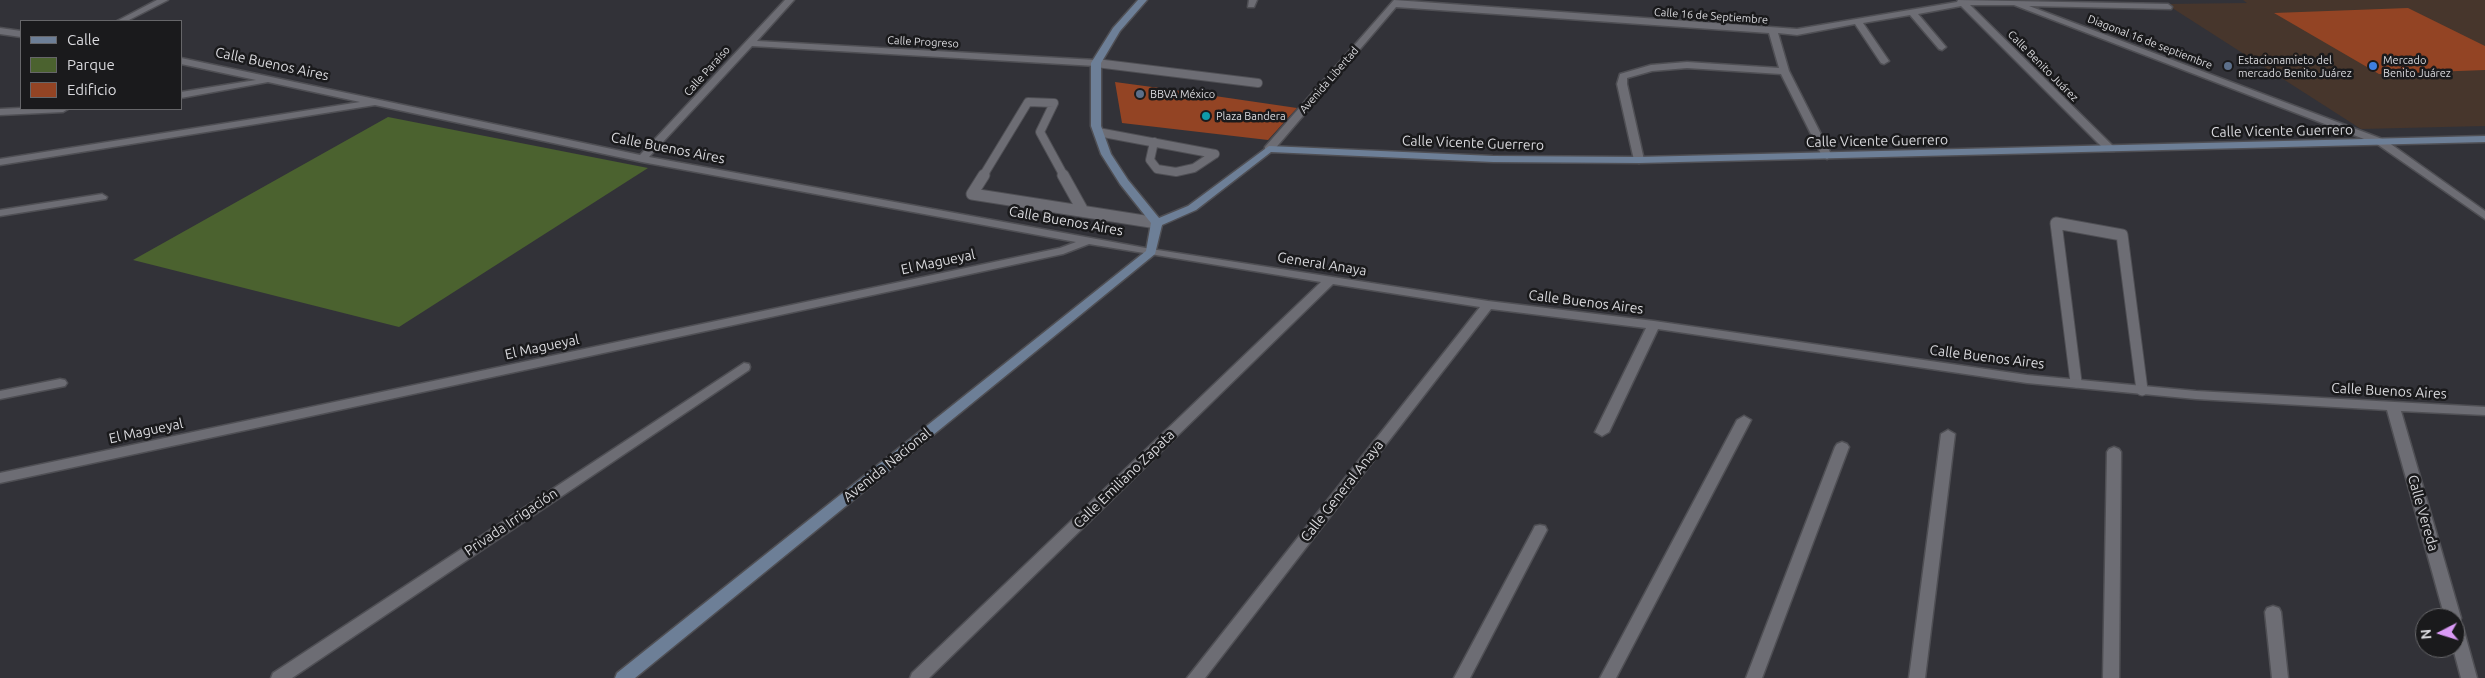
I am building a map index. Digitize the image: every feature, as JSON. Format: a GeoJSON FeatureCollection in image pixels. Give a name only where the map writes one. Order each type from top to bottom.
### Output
{"type":"FeatureCollection","features":[{"type":"Feature","properties":{"kind":"street"},"geometry":{"type":"LineString","coordinates":[[123,20],[164,0]]}},
{"type":"Feature","properties":{"kind":"street","name":"Calle Paraíso"},"geometry":{"type":"LineString","coordinates":[[642,159],[790,0]]}},
{"type":"Feature","properties":{"kind":"street"},"geometry":{"type":"LineString","coordinates":[[1143,0],[1116,30],[1096,64],[1096,126],[1106,154],[1124,182],[1157,223],[1151,252]]}},
{"type":"Feature","properties":{"kind":"street","name":"Diagonal 16 de septiembre"},"geometry":{"type":"LineString","coordinates":[[1962,2],[1994,1],[2014,3],[2381,142],[2485,216]]}},
{"type":"Feature","properties":{"kind":"street","name":"Calle 16 de Septiembre"},"geometry":{"type":"LineString","coordinates":[[1397,2],[1773,32],[1797,32],[1962,2]]}},
{"type":"Feature","properties":{"kind":"street","name":"Avenida Libertad"},"geometry":{"type":"LineString","coordinates":[[1157,223],[1192,208],[1269,149],[1397,2]]}},
{"type":"Feature","properties":{"kind":"street","name":"Calle Benito Juárez"},"geometry":{"type":"LineString","coordinates":[[1962,2],[2110,149]]}},
{"type":"Feature","properties":{"kind":"street"},"geometry":{"type":"LineString","coordinates":[[2014,3],[2168,7]]}},
{"type":"Feature","properties":{"kind":"street"},"geometry":{"type":"LineString","coordinates":[[1912,12],[1942,47]]}},
{"type":"Feature","properties":{"kind":"street"},"geometry":{"type":"LineString","coordinates":[[1858,22],[1884,61]]}},
{"type":"Feature","properties":{"kind":"street"},"geometry":{"type":"LineString","coordinates":[[0,31],[20,34]]}},
{"type":"Feature","properties":{"kind":"street"},"geometry":{"type":"LineString","coordinates":[[1773,32],[1784,71],[1827,156]]}},
{"type":"Feature","properties":{"kind":"street","name":"Calle Progreso"},"geometry":{"type":"LineString","coordinates":[[748,43],[1096,64]]}},
{"type":"Feature","properties":{"kind":"street","name":"Calle Buenos Aires"},"geometry":{"type":"LineString","coordinates":[[182,61],[642,159],[1151,252]]}},
{"type":"Feature","properties":{"kind":"street"},"geometry":{"type":"LineString","coordinates":[[1639,160],[1622,84],[1622,76],[1651,68],[1687,65],[1784,71]]}},
{"type":"Feature","properties":{"kind":"street"},"geometry":{"type":"LineString","coordinates":[[182,95],[272,79]]}},
{"type":"Feature","properties":{"kind":"street"},"geometry":{"type":"LineString","coordinates":[[0,162],[380,102]]}},
{"type":"Feature","properties":{"kind":"street"},"geometry":{"type":"LineString","coordinates":[[0,112],[42,110]]}},
{"type":"Feature","properties":{"kind":"street","name":"Calle Vicente Guerrero"},"geometry":{"type":"LineString","coordinates":[[1269,149],[1493,159],[1639,160],[2485,139]]}},
{"type":"Feature","properties":{"kind":"street"},"geometry":{"type":"LineString","coordinates":[[0,213],[102,197]]}},
{"type":"Feature","properties":{"kind":"street","name":"El Magueyal"},"geometry":{"type":"LineString","coordinates":[[0,478],[1063,251],[1089,240]]}},
{"type":"Feature","properties":{"kind":"street","name":"General Anaya"},"geometry":{"type":"LineString","coordinates":[[1151,252],[1488,305]]}},
{"type":"Feature","properties":{"kind":"street","name":"Avenida Nacional"},"geometry":{"type":"LineString","coordinates":[[623,678],[1151,252]]}},
{"type":"Feature","properties":{"kind":"street","name":"Calle Emiliano Zapata"},"geometry":{"type":"LineString","coordinates":[[918,678],[1330,280]]}},
{"type":"Feature","properties":{"kind":"street","name":"Calle Buenos Aires"},"geometry":{"type":"LineString","coordinates":[[1488,305],[1654,325],[2027,379],[2076,382],[2142,390],[2394,407],[2485,411]]}},
{"type":"Feature","properties":{"kind":"street","name":"Calle General Anaya"},"geometry":{"type":"LineString","coordinates":[[1195,678],[1488,305]]}},
{"type":"Feature","properties":{"kind":"street"},"geometry":{"type":"LineString","coordinates":[[1602,432],[1654,325]]}},
{"type":"Feature","properties":{"kind":"street","name":"Privada Irrigación"},"geometry":{"type":"LineString","coordinates":[[279,678],[744,367]]}},
{"type":"Feature","properties":{"kind":"street"},"geometry":{"type":"LineString","coordinates":[[0,395],[60,383]]}},
{"type":"Feature","properties":{"kind":"street","name":"Calle Vereda"},"geometry":{"type":"LineString","coordinates":[[2394,407],[2450,608]]}},
{"type":"Feature","properties":{"kind":"street"},"geometry":{"type":"LineString","coordinates":[[1608,678],[1744,420]]}},
{"type":"Feature","properties":{"kind":"street"},"geometry":{"type":"LineString","coordinates":[[1917,678],[1948,434]]}},
{"type":"Feature","properties":{"kind":"street"},"geometry":{"type":"LineString","coordinates":[[1754,678],[1842,447]]}},
{"type":"Feature","properties":{"kind":"street"},"geometry":{"type":"LineString","coordinates":[[2110,678],[2114,452]]}},
{"type":"Feature","properties":{"kind":"street"},"geometry":{"type":"LineString","coordinates":[[1462,678],[1540,530]]}},
{"type":"Feature","properties":{"kind":"street"},"geometry":{"type":"LineString","coordinates":[[2273,612],[2280,678]]}},
{"type":"Feature","properties":{"kind":"street"},"geometry":{"type":"LineString","coordinates":[[2464,658],[2469,678]]}},
{"type":"Feature","properties":{"kind":"lane"},"geometry":{"type":"LineString","coordinates":[[1096,64],[1258,83]]}},
{"type":"Feature","properties":{"kind":"lane"},"geometry":{"type":"LineString","coordinates":[[1083,211],[1040,132],[1054,103],[1028,102],[972,194],[1157,223]]}},
{"type":"Feature","properties":{"kind":"lane"},"geometry":{"type":"LineString","coordinates":[[1098,132],[1154,142],[1215,154],[1194,168],[1176,172],[1157,169],[1150,160],[1154,142]]}},
{"type":"Feature","properties":{"kind":"lane"},"geometry":{"type":"LineString","coordinates":[[2076,382],[2056,223],[2122,235],[2142,390]]}},
{"type":"Feature","properties":{"kind":"shaded area","name":"Mercado Benito Juárez"},"geometry":{"type":"Polygon","coordinates":[[[2243,0],[2485,0],[2485,126],[2361,129],[2166,4],[2247,3],[2243,0]]]}},
{"type":"Feature","properties":{"kind":"green space"},"geometry":{"type":"Polygon","coordinates":[[[388,117],[648,168],[399,327],[133,260],[388,117]]]}},
{"type":"Feature","properties":{"kind":"building"},"geometry":{"type":"Polygon","coordinates":[[[2408,8],[2485,46],[2485,70],[2379,74],[2274,13],[2408,8]]]}},
{"type":"Feature","properties":{"kind":"building","name":"Plaza Bandera"},"geometry":{"type":"Polygon","coordinates":[[[1115,82],[1297,108],[1268,140],[1122,123],[1115,82]]]}},
{"type":"Feature","properties":{"kind":"place","name":"Estacionamieto del mercado Benito Juárez"},"geometry":{"type":"Point","coordinates":[2228,66]}},
{"type":"Feature","properties":{"kind":"place","name":"Mercado Benito Juárez"},"geometry":{"type":"Point","coordinates":[2373,66]}},
{"type":"Feature","properties":{"kind":"place","name":"BBVA México"},"geometry":{"type":"Point","coordinates":[1140,94]}},
{"type":"Feature","properties":{"kind":"place","name":"Plaza Bandera"},"geometry":{"type":"Point","coordinates":[1206,116]}}]}
